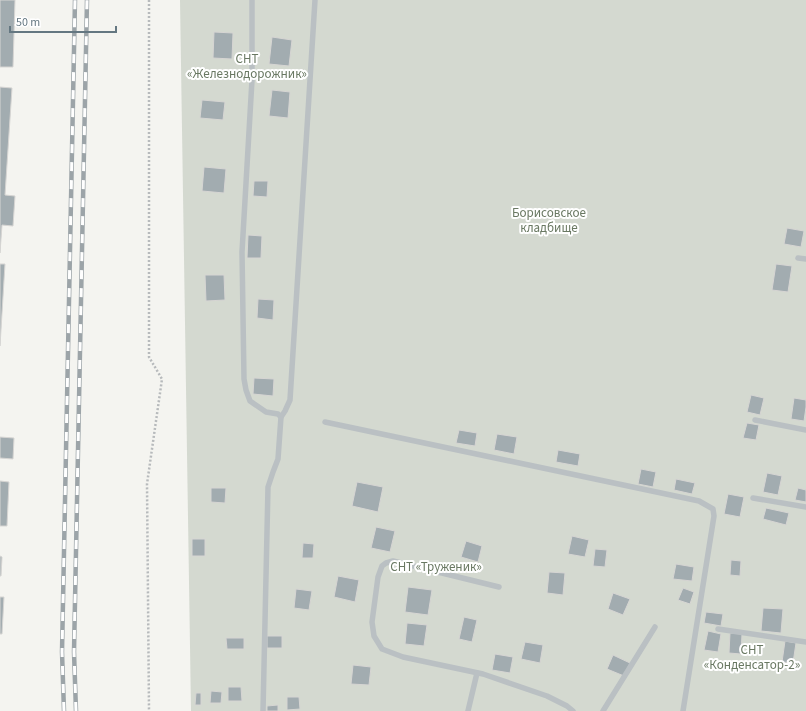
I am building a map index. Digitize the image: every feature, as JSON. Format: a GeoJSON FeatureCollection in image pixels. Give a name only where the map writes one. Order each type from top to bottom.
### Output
{"type":"FeatureCollection","features":[{"type":"Feature","properties":{"kind":"lane"},"geometry":{"type":"LineString","coordinates":[[252,0],[252,80],[242,252],[244,378],[250,401],[266,412],[278,414],[280,417]]}},
{"type":"Feature","properties":{"kind":"lane"},"geometry":{"type":"LineString","coordinates":[[263,711],[268,487],[278,459],[280,417],[285,411],[290,400],[315,0]]}},
{"type":"Feature","properties":{"kind":"lane"},"geometry":{"type":"LineString","coordinates":[[798,258],[806,259]]}},
{"type":"Feature","properties":{"kind":"lane"},"geometry":{"type":"LineString","coordinates":[[755,420],[806,430]]}},
{"type":"Feature","properties":{"kind":"lane"},"geometry":{"type":"LineString","coordinates":[[325,422],[698,501],[712,509],[714,516],[683,711]]}},
{"type":"Feature","properties":{"kind":"lane"},"geometry":{"type":"LineString","coordinates":[[753,498],[806,507]]}},
{"type":"Feature","properties":{"kind":"lane"},"geometry":{"type":"LineString","coordinates":[[499,587],[393,561],[386,563],[382,566],[378,577],[372,622],[374,636],[382,649],[403,657],[477,673],[547,696],[567,706],[573,711]]}},
{"type":"Feature","properties":{"kind":"lane"},"geometry":{"type":"LineString","coordinates":[[603,711],[655,627]]}},
{"type":"Feature","properties":{"kind":"lane"},"geometry":{"type":"LineString","coordinates":[[718,629],[806,642]]}},
{"type":"Feature","properties":{"kind":"lane"},"geometry":{"type":"LineString","coordinates":[[468,711],[477,673]]}},
{"type":"Feature","properties":{"kind":"path"},"geometry":{"type":"LineString","coordinates":[[149,0],[149,357],[162,379],[147,484],[149,711]]}},
{"type":"Feature","properties":{"kind":"green space"},"geometry":{"type":"Polygon","coordinates":[[[180,0],[806,0],[806,711],[191,711],[180,0]]]}},
{"type":"Feature","properties":{"kind":"building"},"geometry":{"type":"Polygon","coordinates":[[[0,0],[15,0],[13,67],[0,67],[0,0]]]}},
{"type":"Feature","properties":{"kind":"building"},"geometry":{"type":"Polygon","coordinates":[[[214,32],[233,33],[232,59],[213,58],[214,32]]]}},
{"type":"Feature","properties":{"kind":"building"},"geometry":{"type":"Polygon","coordinates":[[[272,37],[292,40],[289,66],[269,64],[272,37]]]}},
{"type":"Feature","properties":{"kind":"building"},"geometry":{"type":"Polygon","coordinates":[[[0,87],[12,88],[5,195],[15,196],[13,226],[2,225],[0,253],[0,87]]]}},
{"type":"Feature","properties":{"kind":"building"},"geometry":{"type":"Polygon","coordinates":[[[272,90],[290,92],[288,118],[269,116],[272,90]]]}},
{"type":"Feature","properties":{"kind":"building"},"geometry":{"type":"Polygon","coordinates":[[[202,100],[225,102],[223,120],[200,118],[202,100]]]}},
{"type":"Feature","properties":{"kind":"building"},"geometry":{"type":"Polygon","coordinates":[[[204,167],[226,169],[224,193],[202,191],[204,167]]]}},
{"type":"Feature","properties":{"kind":"building"},"geometry":{"type":"Polygon","coordinates":[[[254,181],[268,181],[267,197],[253,196],[254,181]]]}},
{"type":"Feature","properties":{"kind":"building"},"geometry":{"type":"Polygon","coordinates":[[[787,228],[804,231],[801,247],[784,244],[787,228]]]}},
{"type":"Feature","properties":{"kind":"building"},"geometry":{"type":"Polygon","coordinates":[[[248,235],[262,236],[261,258],[247,258],[248,235]]]}},
{"type":"Feature","properties":{"kind":"building"},"geometry":{"type":"Polygon","coordinates":[[[0,264],[5,264],[0,346],[0,264]]]}},
{"type":"Feature","properties":{"kind":"building"},"geometry":{"type":"Polygon","coordinates":[[[776,264],[792,266],[788,292],[772,290],[776,264]]]}},
{"type":"Feature","properties":{"kind":"building"},"geometry":{"type":"Polygon","coordinates":[[[205,275],[224,275],[225,300],[206,301],[205,275]]]}},
{"type":"Feature","properties":{"kind":"building"},"geometry":{"type":"Polygon","coordinates":[[[258,299],[274,300],[273,320],[257,318],[258,299]]]}},
{"type":"Feature","properties":{"kind":"building"},"geometry":{"type":"Polygon","coordinates":[[[254,378],[274,379],[273,396],[253,394],[254,378]]]}},
{"type":"Feature","properties":{"kind":"building"},"geometry":{"type":"Polygon","coordinates":[[[751,395],[764,398],[760,415],[747,412],[751,395]]]}},
{"type":"Feature","properties":{"kind":"building"},"geometry":{"type":"Polygon","coordinates":[[[794,398],[806,400],[804,421],[791,419],[794,398]]]}},
{"type":"Feature","properties":{"kind":"building"},"geometry":{"type":"Polygon","coordinates":[[[747,423],[759,425],[756,440],[743,438],[747,423]]]}},
{"type":"Feature","properties":{"kind":"building"},"geometry":{"type":"Polygon","coordinates":[[[459,430],[477,433],[475,446],[456,443],[459,430]]]}},
{"type":"Feature","properties":{"kind":"building"},"geometry":{"type":"Polygon","coordinates":[[[497,434],[517,437],[514,454],[494,450],[497,434]]]}},
{"type":"Feature","properties":{"kind":"building"},"geometry":{"type":"Polygon","coordinates":[[[0,437],[14,438],[13,459],[0,458],[0,437]]]}},
{"type":"Feature","properties":{"kind":"building"},"geometry":{"type":"Polygon","coordinates":[[[558,450],[580,454],[578,466],[556,462],[558,450]]]}},
{"type":"Feature","properties":{"kind":"building"},"geometry":{"type":"Polygon","coordinates":[[[641,469],[656,472],[653,487],[638,484],[641,469]]]}},
{"type":"Feature","properties":{"kind":"building"},"geometry":{"type":"Polygon","coordinates":[[[767,473],[782,476],[778,495],[763,492],[767,473]]]}},
{"type":"Feature","properties":{"kind":"building"},"geometry":{"type":"Polygon","coordinates":[[[676,479],[695,483],[692,494],[674,490],[676,479]]]}},
{"type":"Feature","properties":{"kind":"building"},"geometry":{"type":"Polygon","coordinates":[[[0,481],[9,482],[7,526],[0,526],[0,481]]]}},
{"type":"Feature","properties":{"kind":"building"},"geometry":{"type":"Polygon","coordinates":[[[357,482],[383,487],[378,512],[352,506],[357,482]]]}},
{"type":"Feature","properties":{"kind":"building"},"geometry":{"type":"Polygon","coordinates":[[[211,488],[226,488],[225,503],[211,502],[211,488]]]}},
{"type":"Feature","properties":{"kind":"building"},"geometry":{"type":"Polygon","coordinates":[[[798,488],[806,490],[806,502],[795,500],[798,488]]]}},
{"type":"Feature","properties":{"kind":"building"},"geometry":{"type":"Polygon","coordinates":[[[728,494],[744,497],[740,517],[724,514],[728,494]]]}},
{"type":"Feature","properties":{"kind":"building"},"geometry":{"type":"Polygon","coordinates":[[[766,508],[789,513],[786,525],[763,519],[766,508]]]}},
{"type":"Feature","properties":{"kind":"building"},"geometry":{"type":"Polygon","coordinates":[[[376,527],[395,531],[390,552],[371,548],[376,527]]]}},
{"type":"Feature","properties":{"kind":"building"},"geometry":{"type":"Polygon","coordinates":[[[572,536],[589,540],[585,557],[568,554],[572,536]]]}},
{"type":"Feature","properties":{"kind":"building"},"geometry":{"type":"Polygon","coordinates":[[[192,539],[205,539],[205,556],[192,556],[192,539]]]}},
{"type":"Feature","properties":{"kind":"building"},"geometry":{"type":"Polygon","coordinates":[[[466,541],[482,546],[478,562],[461,557],[466,541]]]}},
{"type":"Feature","properties":{"kind":"building"},"geometry":{"type":"Polygon","coordinates":[[[303,543],[314,544],[313,558],[302,558],[303,543]]]}},
{"type":"Feature","properties":{"kind":"building"},"geometry":{"type":"Polygon","coordinates":[[[595,549],[607,550],[605,567],[593,566],[595,549]]]}},
{"type":"Feature","properties":{"kind":"building"},"geometry":{"type":"Polygon","coordinates":[[[0,556],[2,557],[1,576],[0,576],[0,556]]]}},
{"type":"Feature","properties":{"kind":"building"},"geometry":{"type":"Polygon","coordinates":[[[731,560],[741,561],[740,576],[730,575],[731,560]]]}},
{"type":"Feature","properties":{"kind":"building"},"geometry":{"type":"Polygon","coordinates":[[[676,564],[694,567],[692,581],[673,579],[676,564]]]}},
{"type":"Feature","properties":{"kind":"building"},"geometry":{"type":"Polygon","coordinates":[[[549,572],[565,573],[563,595],[547,593],[549,572]]]}},
{"type":"Feature","properties":{"kind":"building"},"geometry":{"type":"Polygon","coordinates":[[[338,576],[359,580],[355,602],[334,597],[338,576]]]}},
{"type":"Feature","properties":{"kind":"building"},"geometry":{"type":"Polygon","coordinates":[[[408,587],[432,590],[428,615],[405,612],[408,587]]]}},
{"type":"Feature","properties":{"kind":"building"},"geometry":{"type":"Polygon","coordinates":[[[683,588],[694,592],[690,604],[678,600],[683,588]]]}},
{"type":"Feature","properties":{"kind":"building"},"geometry":{"type":"Polygon","coordinates":[[[296,589],[312,591],[309,610],[294,608],[296,589]]]}},
{"type":"Feature","properties":{"kind":"building"},"geometry":{"type":"Polygon","coordinates":[[[613,593],[630,599],[623,615],[608,609],[613,593]]]}},
{"type":"Feature","properties":{"kind":"building"},"geometry":{"type":"Polygon","coordinates":[[[0,597],[4,597],[2,634],[0,634],[0,597]]]}},
{"type":"Feature","properties":{"kind":"building"},"geometry":{"type":"Polygon","coordinates":[[[763,608],[783,609],[781,633],[761,631],[763,608]]]}},
{"type":"Feature","properties":{"kind":"building"},"geometry":{"type":"Polygon","coordinates":[[[706,612],[723,614],[721,626],[704,623],[706,612]]]}},
{"type":"Feature","properties":{"kind":"building"},"geometry":{"type":"Polygon","coordinates":[[[464,617],[477,620],[472,642],[459,639],[464,617]]]}},
{"type":"Feature","properties":{"kind":"building"},"geometry":{"type":"Polygon","coordinates":[[[407,623],[427,625],[424,646],[405,644],[407,623]]]}},
{"type":"Feature","properties":{"kind":"building"},"geometry":{"type":"Polygon","coordinates":[[[708,631],[721,634],[718,652],[704,650],[708,631]]]}},
{"type":"Feature","properties":{"kind":"building"},"geometry":{"type":"Polygon","coordinates":[[[730,633],[742,634],[741,654],[729,653],[730,633]]]}},
{"type":"Feature","properties":{"kind":"building"},"geometry":{"type":"Polygon","coordinates":[[[267,636],[282,636],[282,648],[267,648],[267,636]]]}},
{"type":"Feature","properties":{"kind":"building"},"geometry":{"type":"Polygon","coordinates":[[[226,638],[244,638],[244,649],[227,649],[226,638]]]}},
{"type":"Feature","properties":{"kind":"building"},"geometry":{"type":"Polygon","coordinates":[[[785,641],[796,643],[793,663],[782,662],[785,641]]]}},
{"type":"Feature","properties":{"kind":"building"},"geometry":{"type":"Polygon","coordinates":[[[525,642],[543,645],[540,663],[521,659],[525,642]]]}},
{"type":"Feature","properties":{"kind":"building"},"geometry":{"type":"Polygon","coordinates":[[[495,654],[513,657],[510,673],[492,670],[495,654]]]}},
{"type":"Feature","properties":{"kind":"building"},"geometry":{"type":"Polygon","coordinates":[[[613,655],[630,663],[624,676],[607,669],[613,655]]]}},
{"type":"Feature","properties":{"kind":"building"},"geometry":{"type":"Polygon","coordinates":[[[353,665],[371,667],[369,685],[351,684],[353,665]]]}},
{"type":"Feature","properties":{"kind":"building"},"geometry":{"type":"Polygon","coordinates":[[[228,687],[241,687],[242,701],[228,701],[228,687]]]}},
{"type":"Feature","properties":{"kind":"building"},"geometry":{"type":"Polygon","coordinates":[[[211,691],[222,692],[221,703],[210,703],[211,691]]]}},
{"type":"Feature","properties":{"kind":"building"},"geometry":{"type":"Polygon","coordinates":[[[196,693],[201,693],[201,705],[195,705],[196,693]]]}},
{"type":"Feature","properties":{"kind":"building"},"geometry":{"type":"Polygon","coordinates":[[[287,697],[299,697],[300,709],[287,710],[287,697]]]}},
{"type":"Feature","properties":{"kind":"building"},"geometry":{"type":"Polygon","coordinates":[[[278,705],[278,711],[267,711],[267,706],[278,705]]]}},
{"type":"Feature","properties":{"kind":"railway"},"geometry":{"type":"LineString","coordinates":[[64,711],[62,652],[75,0]]}},
{"type":"Feature","properties":{"kind":"railway"},"geometry":{"type":"LineString","coordinates":[[76,711],[74,652],[87,0]]}},
{"type":"Feature","properties":{"kind":"park label","name":"СНТ «Железнодорожник»"},"geometry":{"type":"Point","coordinates":[247,66]}},
{"type":"Feature","properties":{"kind":"park label","name":"Борисовское кладбище"},"geometry":{"type":"Point","coordinates":[549,220]}},
{"type":"Feature","properties":{"kind":"park label","name":"СНТ «Труженик»"},"geometry":{"type":"Point","coordinates":[436,566]}},
{"type":"Feature","properties":{"kind":"park label","name":"СНТ «Конденсатор-2»"},"geometry":{"type":"Point","coordinates":[752,656]}}]}
